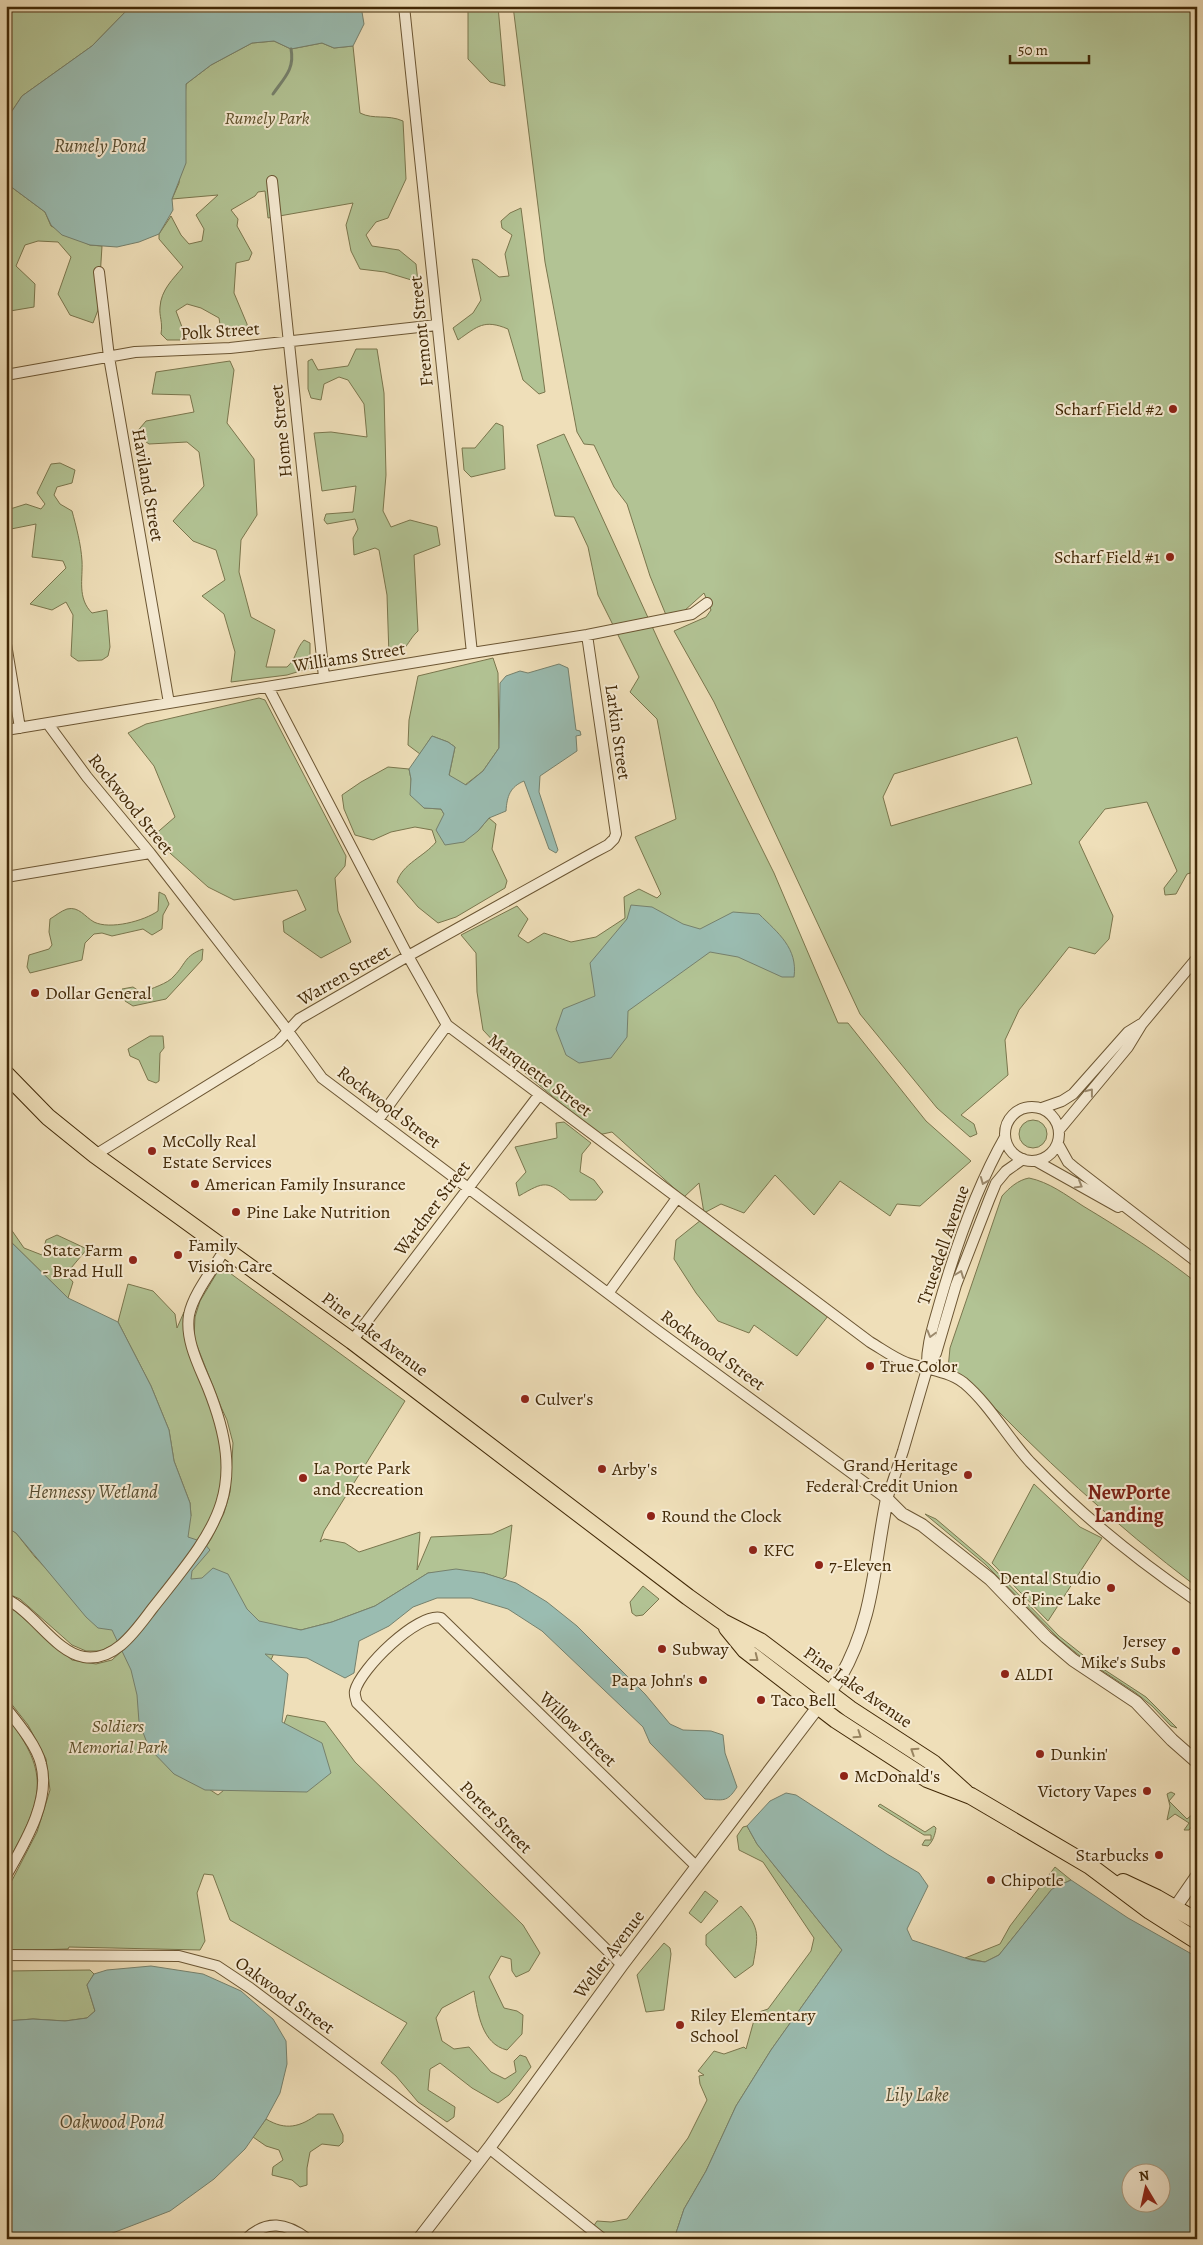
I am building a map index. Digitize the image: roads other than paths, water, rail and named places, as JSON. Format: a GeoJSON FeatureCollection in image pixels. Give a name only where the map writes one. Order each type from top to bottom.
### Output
{"type":"FeatureCollection","features":[{"type":"Feature","properties":{"kind":"main road","name":"Pine Lake Avenue"},"geometry":{"type":"LineString","coordinates":[[6,1074],[48,1118],[95,1155],[352,1341],[723,1622],[760,1641],[850,1709],[933,1763],[966,1793]]}},
{"type":"Feature","properties":{"kind":"main road","name":"Pine Lake Avenue"},"geometry":{"type":"LineString","coordinates":[[723,1622],[746,1650],[818,1707],[927,1779],[966,1793],[1171,1914],[1192,1920],[1197,1941]]}},
{"type":"Feature","properties":{"kind":"street","name":"Fremont Street"},"geometry":{"type":"LineString","coordinates":[[404,6],[472,653]]}},
{"type":"Feature","properties":{"kind":"street","name":"Home Street"},"geometry":{"type":"LineString","coordinates":[[272,181],[324,678]]}},
{"type":"Feature","properties":{"kind":"street","name":"Haviland Street"},"geometry":{"type":"LineString","coordinates":[[99,272],[109,357],[169,703]]}},
{"type":"Feature","properties":{"kind":"street","name":"Polk Street"},"geometry":{"type":"LineString","coordinates":[[6,375],[135,352],[230,348],[437,325]]}},
{"type":"Feature","properties":{"kind":"street","name":"Williams Street"},"geometry":{"type":"LineString","coordinates":[[48,724],[472,653],[587,636],[692,614],[707,603]]}},
{"type":"Feature","properties":{"kind":"street","name":"Larkin Street"},"geometry":{"type":"LineString","coordinates":[[587,636],[616,834]]}},
{"type":"Feature","properties":{"kind":"street"},"geometry":{"type":"LineString","coordinates":[[6,644],[20,728]]}},
{"type":"Feature","properties":{"kind":"street","name":"Marquette Street"},"geometry":{"type":"LineString","coordinates":[[268,687],[408,956],[447,1025],[870,1342],[905,1362],[963,1382],[981,1400],[1012,1442],[1084,1514],[1119,1545],[1197,1601]]}},
{"type":"Feature","properties":{"kind":"street"},"geometry":{"type":"LineString","coordinates":[[6,730],[48,724]]}},
{"type":"Feature","properties":{"kind":"street","name":"Rockwood Street"},"geometry":{"type":"LineString","coordinates":[[48,724],[87,777],[150,853],[322,1078],[887,1499]]}},
{"type":"Feature","properties":{"kind":"street","name":"Warren Street"},"geometry":{"type":"LineString","coordinates":[[95,1155],[278,1042],[299,1019],[608,845],[616,834]]}},
{"type":"Feature","properties":{"kind":"street"},"geometry":{"type":"LineString","coordinates":[[6,878],[150,853]]}},
{"type":"Feature","properties":{"kind":"street"},"geometry":{"type":"LineString","coordinates":[[1059,1130],[1128,1047],[1142,1024],[1197,958]]}},
{"type":"Feature","properties":{"kind":"street"},"geometry":{"type":"LineString","coordinates":[[1131,1212],[1110,1203],[1036,1161],[1023,1160],[1011,1151],[1005,1137],[1006,1125],[1015,1113],[1028,1107],[1042,1108],[1062,1101],[1073,1094],[1128,1032],[1142,1024]]}},
{"type":"Feature","properties":{"kind":"street"},"geometry":{"type":"LineString","coordinates":[[378,1120],[447,1025]]}},
{"type":"Feature","properties":{"kind":"street","name":"Wardner Street"},"geometry":{"type":"LineString","coordinates":[[352,1341],[539,1095]]}},
{"type":"Feature","properties":{"kind":"street"},"geometry":{"type":"LineString","coordinates":[[1042,1108],[1054,1117],[1059,1130],[1058,1144],[1068,1162],[1197,1262]]}},
{"type":"Feature","properties":{"kind":"street","name":"Truesdell Avenue"},"geometry":{"type":"LineString","coordinates":[[927,1369],[926,1351],[954,1257],[993,1160],[1005,1137]]}},
{"type":"Feature","properties":{"kind":"street"},"geometry":{"type":"LineString","coordinates":[[1036,1161],[1049,1155],[1058,1144]]}},
{"type":"Feature","properties":{"kind":"street","name":"Truesdell Avenue"},"geometry":{"type":"LineString","coordinates":[[829,1692],[842,1674],[859,1642],[867,1616],[887,1499],[927,1369],[936,1353],[956,1286],[996,1183],[1006,1170],[1023,1160]]}},
{"type":"Feature","properties":{"kind":"street"},"geometry":{"type":"LineString","coordinates":[[609,1292],[677,1198]]}},
{"type":"Feature","properties":{"kind":"street"},"geometry":{"type":"LineString","coordinates":[[6,1599],[21,1607],[72,1653],[85,1657],[100,1657],[120,1646],[140,1624],[203,1542],[217,1519],[223,1503],[228,1467],[223,1429],[191,1345],[189,1315],[225,1249]]}},
{"type":"Feature","properties":{"kind":"street"},"geometry":{"type":"LineString","coordinates":[[887,1499],[902,1514],[922,1525],[990,1579],[1046,1637],[1073,1660],[1136,1702],[1172,1740],[1197,1762]]}},
{"type":"Feature","properties":{"kind":"street","name":"Porter Street"},"geometry":{"type":"LineString","coordinates":[[436,1617],[419,1624],[386,1648],[361,1678],[354,1694],[357,1703],[622,1965]]}},
{"type":"Feature","properties":{"kind":"street","name":"Willow Street"},"geometry":{"type":"LineString","coordinates":[[436,1617],[447,1622],[469,1646],[696,1866]]}},
{"type":"Feature","properties":{"kind":"street","name":"Weller Avenue"},"geometry":{"type":"LineString","coordinates":[[419,2239],[696,1866],[829,1692]]}},
{"type":"Feature","properties":{"kind":"street"},"geometry":{"type":"LineString","coordinates":[[6,1708],[22,1729],[41,1762],[43,1792],[34,1820],[6,1876]]}},
{"type":"Feature","properties":{"kind":"street"},"geometry":{"type":"LineString","coordinates":[[1171,1914],[1197,1876]]}},
{"type":"Feature","properties":{"kind":"street","name":"Oakwood Street"},"geometry":{"type":"LineString","coordinates":[[6,1955],[178,1956],[217,1966],[250,1988],[478,2160]]}},
{"type":"Feature","properties":{"kind":"street"},"geometry":{"type":"LineString","coordinates":[[488,2148],[603,2239]]}},
{"type":"Feature","properties":{"kind":"street"},"geometry":{"type":"LineString","coordinates":[[246,2239],[263,2227],[276,2225],[290,2227],[308,2239]]}},
{"type":"Feature","properties":{"kind":"water","name":"Rumely Pond"},"geometry":{"type":"Polygon","coordinates":[[[131,6],[361,6],[364,24],[353,46],[334,48],[322,43],[291,49],[274,41],[252,43],[211,65],[186,84],[186,163],[172,199],[173,210],[159,234],[139,242],[117,247],[90,245],[62,235],[51,225],[45,212],[6,183],[6,120],[22,96],[92,46],[131,6]]]}},
{"type":"Feature","properties":{"kind":"water"},"geometry":{"type":"Polygon","coordinates":[[[559,664],[568,668],[576,730],[580,731],[581,735],[576,736],[577,751],[540,776],[539,792],[558,850],[556,853],[549,849],[524,781],[512,789],[507,801],[506,811],[489,818],[478,831],[464,842],[445,845],[436,830],[444,814],[441,809],[424,808],[410,795],[411,779],[409,769],[432,736],[455,747],[449,775],[466,785],[483,771],[499,748],[500,683],[506,676],[520,671],[528,673],[559,664]]]}},
{"type":"Feature","properties":{"kind":"water"},"geometry":{"type":"Polygon","coordinates":[[[631,905],[652,907],[683,924],[700,929],[733,912],[759,914],[790,949],[793,958],[794,977],[782,977],[738,957],[710,952],[628,1011],[627,1037],[611,1058],[579,1063],[566,1055],[556,1029],[563,1009],[595,996],[590,963],[627,919],[631,905]]]}},
{"type":"Feature","properties":{"kind":"water","name":"Hennessy Wetland"},"geometry":{"type":"Polygon","coordinates":[[[6,1237],[68,1298],[118,1322],[151,1386],[169,1430],[174,1461],[190,1503],[191,1516],[188,1537],[203,1542],[210,1550],[192,1571],[191,1579],[202,1578],[213,1568],[228,1574],[247,1609],[259,1621],[301,1630],[332,1622],[375,1606],[428,1573],[456,1569],[484,1573],[516,1583],[547,1602],[577,1626],[645,1694],[670,1724],[683,1730],[711,1731],[723,1735],[725,1753],[737,1787],[727,1798],[705,1799],[650,1743],[643,1727],[542,1631],[508,1609],[471,1598],[437,1598],[413,1607],[389,1626],[359,1641],[354,1673],[345,1678],[307,1658],[265,1654],[288,1674],[282,1722],[322,1743],[331,1773],[307,1792],[205,1790],[174,1774],[149,1748],[139,1722],[137,1695],[131,1670],[112,1630],[98,1628],[86,1617],[16,1533],[6,1527],[6,1237]]]}},
{"type":"Feature","properties":{"kind":"water","name":"Lily Lake"},"geometry":{"type":"Polygon","coordinates":[[[786,1793],[796,1795],[919,1873],[928,1886],[907,1929],[912,1940],[971,1960],[985,1962],[999,1955],[1052,1889],[1071,1880],[1128,1918],[1197,1957],[1197,2239],[674,2239],[684,2209],[706,2171],[736,2106],[771,2050],[842,1950],[757,1844],[747,1826],[770,1801],[786,1793]]]}},
{"type":"Feature","properties":{"kind":"water","name":"Oakwood Pond"},"geometry":{"type":"Polygon","coordinates":[[[151,1966],[203,1974],[241,1991],[273,2019],[286,2041],[287,2064],[280,2093],[266,2119],[245,2149],[214,2179],[170,2211],[97,2239],[6,2239],[6,2021],[33,2019],[65,2021],[87,2018],[95,2011],[87,1985],[94,1974],[107,1970],[151,1966]]]}},
{"type":"Feature","properties":{"kind":"waterway"},"geometry":{"type":"LineString","coordinates":[[273,94],[290,68],[291,49]]}},
{"type":"Feature","properties":{"kind":"place","name":"Scharf Field #2"},"geometry":{"type":"Point","coordinates":[1173,409]}},
{"type":"Feature","properties":{"kind":"place","name":"Scharf Field #1"},"geometry":{"type":"Point","coordinates":[1170,557]}},
{"type":"Feature","properties":{"kind":"place","name":"Dollar General"},"geometry":{"type":"Point","coordinates":[35,993]}},
{"type":"Feature","properties":{"kind":"place","name":"McColly Real Estate Services"},"geometry":{"type":"Point","coordinates":[152,1151]}},
{"type":"Feature","properties":{"kind":"place","name":"American Family Insurance"},"geometry":{"type":"Point","coordinates":[195,1184]}},
{"type":"Feature","properties":{"kind":"place","name":"Pine Lake Nutrition"},"geometry":{"type":"Point","coordinates":[236,1212]}},
{"type":"Feature","properties":{"kind":"place","name":"Family Vision Care"},"geometry":{"type":"Point","coordinates":[178,1255]}},
{"type":"Feature","properties":{"kind":"place","name":"State Farm - Brad Hull"},"geometry":{"type":"Point","coordinates":[133,1260]}},
{"type":"Feature","properties":{"kind":"place","name":"True Color"},"geometry":{"type":"Point","coordinates":[870,1366]}},
{"type":"Feature","properties":{"kind":"place","name":"Culver's"},"geometry":{"type":"Point","coordinates":[525,1399]}},
{"type":"Feature","properties":{"kind":"place","name":"Arby's"},"geometry":{"type":"Point","coordinates":[602,1469]}},
{"type":"Feature","properties":{"kind":"place","name":"Grand Heritage Federal Credit Union"},"geometry":{"type":"Point","coordinates":[968,1475]}},
{"type":"Feature","properties":{"kind":"place","name":"La Porte Park and Recreation"},"geometry":{"type":"Point","coordinates":[303,1478]}},
{"type":"Feature","properties":{"kind":"place","name":"Round the Clock"},"geometry":{"type":"Point","coordinates":[651,1516]}},
{"type":"Feature","properties":{"kind":"place","name":"KFC"},"geometry":{"type":"Point","coordinates":[753,1550]}},
{"type":"Feature","properties":{"kind":"place","name":"7-Eleven"},"geometry":{"type":"Point","coordinates":[819,1565]}},
{"type":"Feature","properties":{"kind":"place","name":"Dental Studio of Pine Lake"},"geometry":{"type":"Point","coordinates":[1111,1588]}},
{"type":"Feature","properties":{"kind":"place","name":"Subway"},"geometry":{"type":"Point","coordinates":[662,1649]}},
{"type":"Feature","properties":{"kind":"place","name":"Jersey Mike's Subs"},"geometry":{"type":"Point","coordinates":[1176,1651]}},
{"type":"Feature","properties":{"kind":"place","name":"ALDI"},"geometry":{"type":"Point","coordinates":[1005,1674]}},
{"type":"Feature","properties":{"kind":"place","name":"Papa John's"},"geometry":{"type":"Point","coordinates":[703,1680]}},
{"type":"Feature","properties":{"kind":"place","name":"Taco Bell"},"geometry":{"type":"Point","coordinates":[761,1700]}},
{"type":"Feature","properties":{"kind":"place","name":"Dunkin'"},"geometry":{"type":"Point","coordinates":[1040,1754]}},
{"type":"Feature","properties":{"kind":"place","name":"McDonald's"},"geometry":{"type":"Point","coordinates":[844,1776]}},
{"type":"Feature","properties":{"kind":"place","name":"Victory Vapes"},"geometry":{"type":"Point","coordinates":[1147,1791]}},
{"type":"Feature","properties":{"kind":"place","name":"Starbucks"},"geometry":{"type":"Point","coordinates":[1159,1855]}},
{"type":"Feature","properties":{"kind":"place","name":"Chipotle"},"geometry":{"type":"Point","coordinates":[991,1880]}},
{"type":"Feature","properties":{"kind":"place","name":"Riley Elementary School"},"geometry":{"type":"Point","coordinates":[680,2025]}},
{"type":"Feature","properties":{"kind":"district","name":"NewPorte Landing"},"geometry":{"type":"Point","coordinates":[1129,1504]}},
{"type":"Feature","properties":{"kind":"park label","name":"Rumely Park"},"geometry":{"type":"Point","coordinates":[267,118]}},
{"type":"Feature","properties":{"kind":"park label","name":"Soldiers Memorial Park"},"geometry":{"type":"Point","coordinates":[118,1736]}}]}
